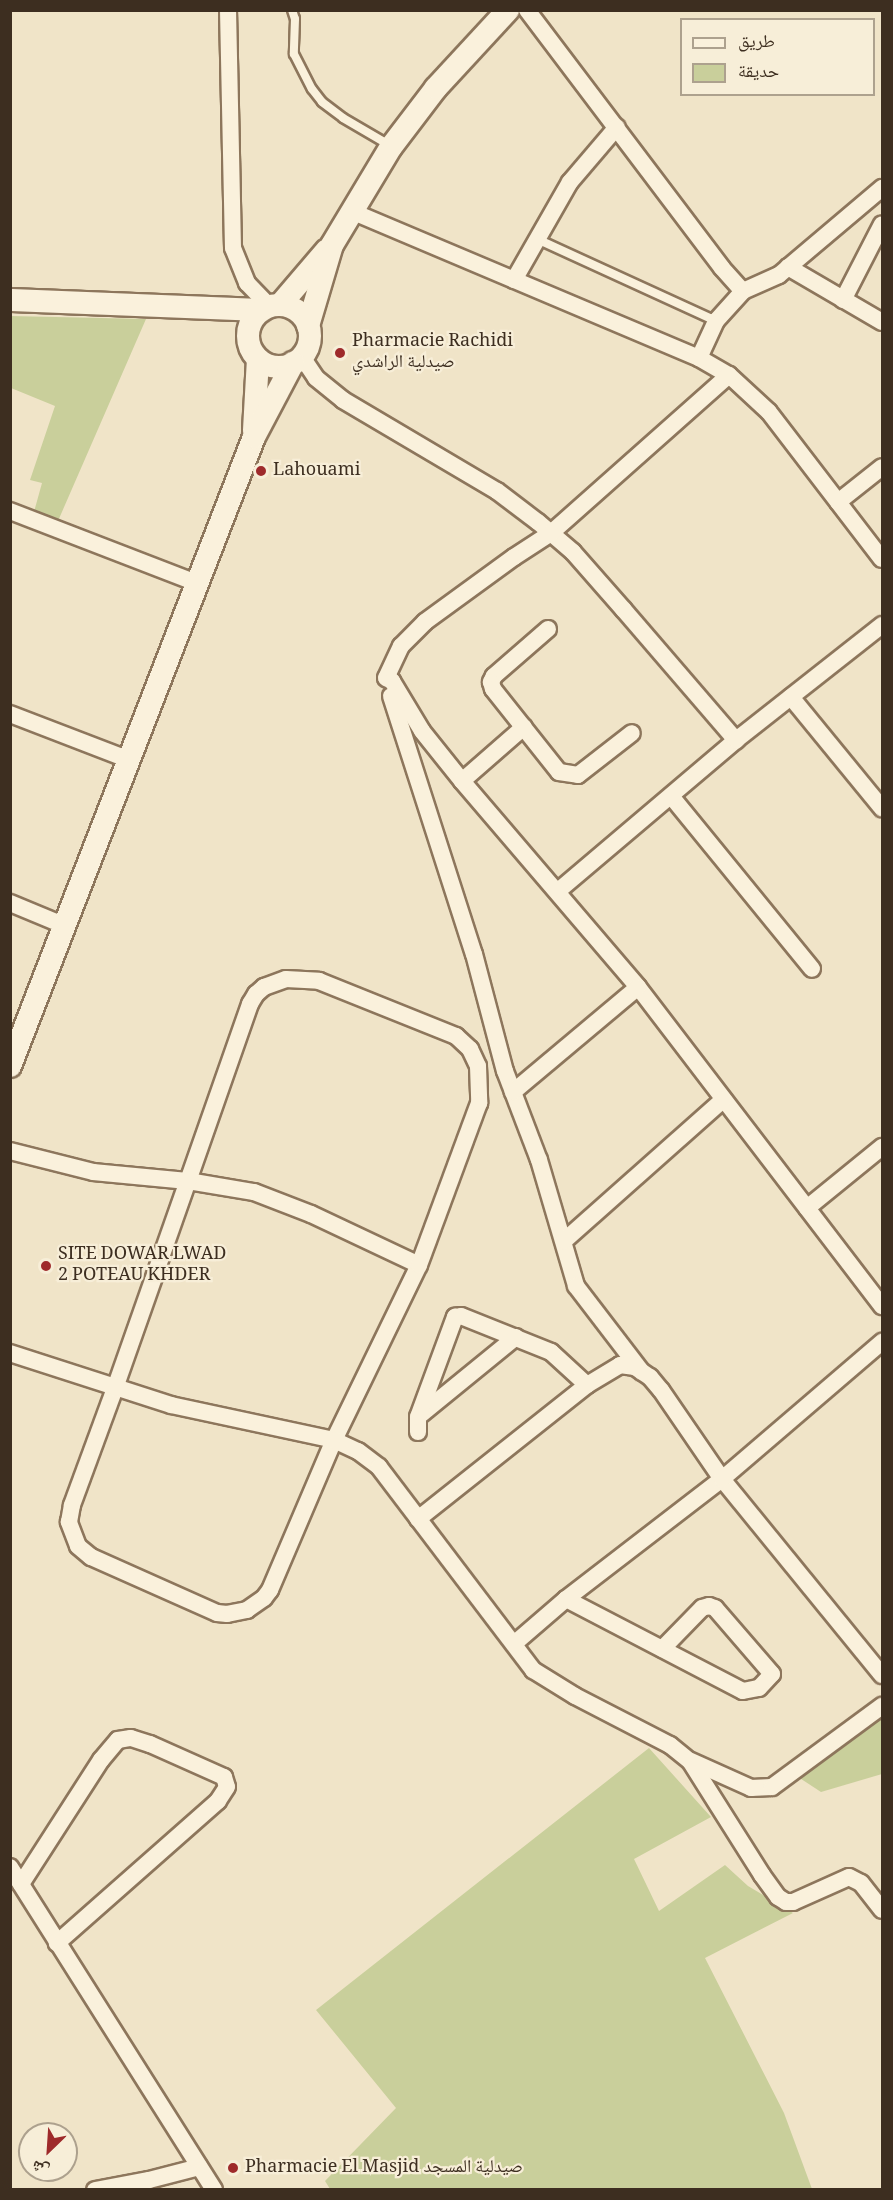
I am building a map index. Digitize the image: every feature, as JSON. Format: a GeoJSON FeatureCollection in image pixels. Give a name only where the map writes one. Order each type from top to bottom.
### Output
{"type":"FeatureCollection","features":[{"type":"Feature","properties":{"kind":"main road"},"geometry":{"type":"LineString","coordinates":[[10,1066],[254,436],[308,346],[308,326],[332,245],[391,147],[436,88],[508,10]]}},
{"type":"Feature","properties":{"kind":"main road"},"geometry":{"type":"LineString","coordinates":[[298,360],[274,367],[258,359],[251,351],[247,333],[251,322],[270,307],[332,245]]}},
{"type":"Feature","properties":{"kind":"main road"},"geometry":{"type":"LineString","coordinates":[[10,300],[198,307],[291,307],[302,315],[308,326]]}},
{"type":"Feature","properties":{"kind":"main road"},"geometry":{"type":"LineString","coordinates":[[198,307],[220,316],[247,333]]}},
{"type":"Feature","properties":{"kind":"main road"},"geometry":{"type":"LineString","coordinates":[[254,436],[258,359]]}},
{"type":"Feature","properties":{"kind":"street"},"geometry":{"type":"LineString","coordinates":[[228,10],[233,248],[244,278],[270,307]]}},
{"type":"Feature","properties":{"kind":"street"},"geometry":{"type":"LineString","coordinates":[[527,10],[722,268],[743,291]]}},
{"type":"Feature","properties":{"kind":"street"},"geometry":{"type":"LineString","coordinates":[[514,280],[570,182],[617,127]]}},
{"type":"Feature","properties":{"kind":"street"},"geometry":{"type":"LineString","coordinates":[[699,358],[716,321],[743,291],[779,275],[882,188]]}},
{"type":"Feature","properties":{"kind":"street"},"geometry":{"type":"LineString","coordinates":[[351,211],[699,358],[729,375],[769,412],[882,560]]}},
{"type":"Feature","properties":{"kind":"street"},"geometry":{"type":"LineString","coordinates":[[843,300],[882,224]]}},
{"type":"Feature","properties":{"kind":"street"},"geometry":{"type":"LineString","coordinates":[[788,267],[882,322]]}},
{"type":"Feature","properties":{"kind":"street"},"geometry":{"type":"LineString","coordinates":[[298,360],[343,400],[497,490],[573,552],[735,740]]}},
{"type":"Feature","properties":{"kind":"street"},"geometry":{"type":"LineString","coordinates":[[729,375],[551,533],[482,579],[425,622],[401,646],[386,678],[474,954],[488,1011],[513,1092],[539,1160],[576,1286],[642,1371],[661,1390],[722,1479],[882,1675]]}},
{"type":"Feature","properties":{"kind":"street"},"geometry":{"type":"LineString","coordinates":[[838,502],[882,467]]}},
{"type":"Feature","properties":{"kind":"street"},"geometry":{"type":"LineString","coordinates":[[10,511],[197,583]]}},
{"type":"Feature","properties":{"kind":"street"},"geometry":{"type":"LineString","coordinates":[[558,891],[735,740],[882,625]]}},
{"type":"Feature","properties":{"kind":"street"},"geometry":{"type":"LineString","coordinates":[[548,629],[494,676],[491,682],[493,689],[560,772],[567,775],[578,775],[632,733]]}},
{"type":"Feature","properties":{"kind":"street"},"geometry":{"type":"LineString","coordinates":[[386,678],[392,681],[422,731],[462,781],[638,987],[882,1306]]}},
{"type":"Feature","properties":{"kind":"street"},"geometry":{"type":"LineString","coordinates":[[791,697],[882,808]]}},
{"type":"Feature","properties":{"kind":"street"},"geometry":{"type":"LineString","coordinates":[[10,714],[127,759]]}},
{"type":"Feature","properties":{"kind":"street"},"geometry":{"type":"LineString","coordinates":[[462,781],[524,727]]}},
{"type":"Feature","properties":{"kind":"street"},"geometry":{"type":"LineString","coordinates":[[670,796],[812,969]]}},
{"type":"Feature","properties":{"kind":"street"},"geometry":{"type":"LineString","coordinates":[[10,903],[63,925]]}},
{"type":"Feature","properties":{"kind":"street"},"geometry":{"type":"LineString","coordinates":[[286,979],[319,981],[456,1036],[470,1049],[478,1066],[479,1103],[419,1265],[334,1440],[270,1590],[248,1611],[217,1613],[91,1557],[74,1539],[69,1522],[72,1505],[256,994],[264,987],[286,979]]}},
{"type":"Feature","properties":{"kind":"street"},"geometry":{"type":"LineString","coordinates":[[513,1092],[638,987]]}},
{"type":"Feature","properties":{"kind":"street"},"geometry":{"type":"LineString","coordinates":[[564,1241],[723,1100]]}},
{"type":"Feature","properties":{"kind":"street"},"geometry":{"type":"LineString","coordinates":[[807,1208],[882,1147]]}},
{"type":"Feature","properties":{"kind":"street"},"geometry":{"type":"LineString","coordinates":[[10,1151],[93,1172],[235,1188],[270,1198],[419,1265]]}},
{"type":"Feature","properties":{"kind":"street"},"geometry":{"type":"LineString","coordinates":[[516,1337],[418,1424],[455,1317],[461,1316],[516,1337],[551,1352],[587,1385]]}},
{"type":"Feature","properties":{"kind":"street"},"geometry":{"type":"LineString","coordinates":[[515,1642],[566,1599],[722,1479],[882,1342]]}},
{"type":"Feature","properties":{"kind":"street"},"geometry":{"type":"LineString","coordinates":[[10,1353],[171,1405],[348,1444],[379,1467],[515,1642],[533,1670],[549,1681],[670,1745],[690,1761],[751,1788],[772,1787],[882,1706]]}},
{"type":"Feature","properties":{"kind":"street"},"geometry":{"type":"LineString","coordinates":[[418,1519],[587,1385],[620,1365],[635,1367],[642,1371]]}},
{"type":"Feature","properties":{"kind":"street"},"geometry":{"type":"LineString","coordinates":[[566,1599],[662,1649],[744,1691],[759,1688],[772,1674],[772,1670],[710,1606],[702,1608],[662,1649]]}},
{"type":"Feature","properties":{"kind":"street"},"geometry":{"type":"LineString","coordinates":[[21,1884],[96,1767],[118,1740],[130,1738],[150,1744],[224,1777],[227,1787],[218,1801],[57,1943]]}},
{"type":"Feature","properties":{"kind":"street"},"geometry":{"type":"LineString","coordinates":[[690,1761],[778,1897],[786,1902],[793,1902],[849,1877],[861,1883],[882,1911]]}},
{"type":"Feature","properties":{"kind":"street"},"geometry":{"type":"LineString","coordinates":[[10,1867],[214,2190]]}},
{"type":"Feature","properties":{"kind":"street"},"geometry":{"type":"LineString","coordinates":[[95,2190],[149,2180],[199,2167]]}},
{"type":"Feature","properties":{"kind":"lane"},"geometry":{"type":"LineString","coordinates":[[292,10],[295,19],[294,54],[312,89],[322,102],[343,118],[391,147]]}},
{"type":"Feature","properties":{"kind":"lane"},"geometry":{"type":"LineString","coordinates":[[537,239],[716,321]]}},
{"type":"Feature","properties":{"kind":"green space"},"geometry":{"type":"Polygon","coordinates":[[[10,316],[146,319],[58,521],[32,519],[42,483],[30,480],[55,406],[11,388],[10,316]]]}},
{"type":"Feature","properties":{"kind":"green space"},"geometry":{"type":"Polygon","coordinates":[[[882,1713],[882,1774],[821,1792],[792,1773],[882,1713]]]}},
{"type":"Feature","properties":{"kind":"green space"},"geometry":{"type":"Polygon","coordinates":[[[649,1748],[711,1817],[634,1859],[659,1911],[725,1865],[748,1886],[793,1913],[705,1958],[784,2113],[812,2189],[330,2189],[325,2181],[396,2108],[316,2010],[649,1748]]]}},
{"type":"Feature","properties":{"kind":"place","name":"Pharmacie Rachidi صيدلية الراشدي"},"geometry":{"type":"Point","coordinates":[340,353]}},
{"type":"Feature","properties":{"kind":"place","name":"Lahouami"},"geometry":{"type":"Point","coordinates":[261,471]}},
{"type":"Feature","properties":{"kind":"place","name":"SITE DOWAR LWAD 2 POTEAU KHDER"},"geometry":{"type":"Point","coordinates":[46,1266]}},
{"type":"Feature","properties":{"kind":"place","name":"Pharmacie El Masjid صيدلية المسجد"},"geometry":{"type":"Point","coordinates":[233,2168]}}]}
